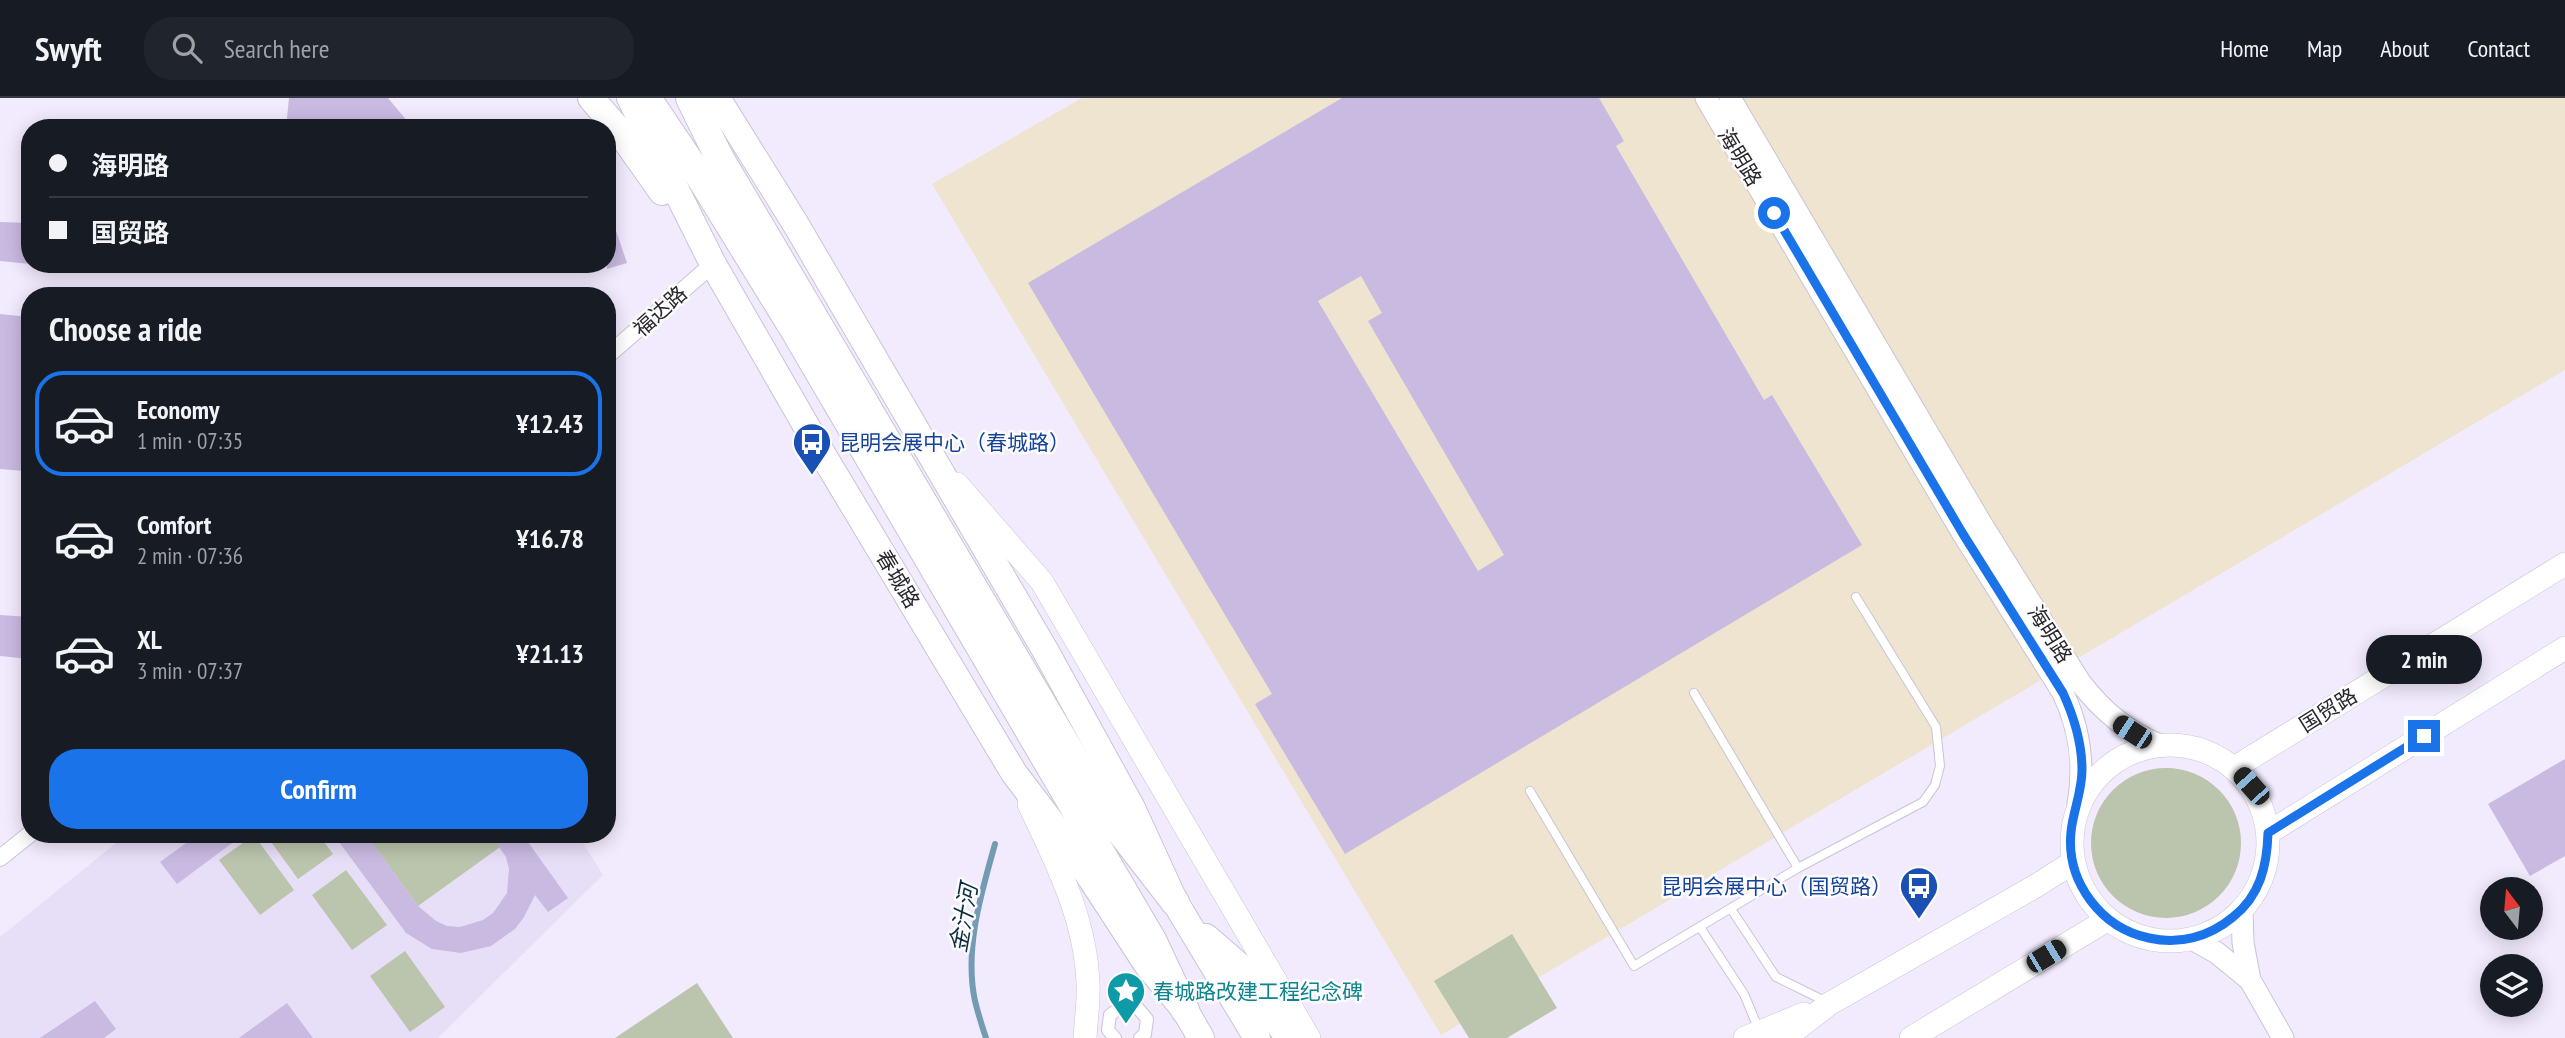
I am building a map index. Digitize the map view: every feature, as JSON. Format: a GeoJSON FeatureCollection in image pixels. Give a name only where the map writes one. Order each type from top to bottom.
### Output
{"type":"FeatureCollection","features":[{"type":"Feature","properties":{"kind":"highway"},"geometry":{"type":"LineString","coordinates":[[647,98],[858,415],[1107,814],[1182,912]]}},
{"type":"Feature","properties":{"kind":"highway"},"geometry":{"type":"LineString","coordinates":[[690,98],[858,415],[1152,940],[1185,1010]]}},
{"type":"Feature","properties":{"kind":"main road"},"geometry":{"type":"LineString","coordinates":[[591,98],[608,119]]}},
{"type":"Feature","properties":{"kind":"main road","name":"春城路"},"geometry":{"type":"LineString","coordinates":[[630,98],[713,264],[823,455],[1014,773],[1071,848],[1148,966],[1185,1010],[1201,1038]]}},
{"type":"Feature","properties":{"kind":"main road"},"geometry":{"type":"LineString","coordinates":[[717,98],[935,458],[1132,808],[1182,912],[1257,1038]]}},
{"type":"Feature","properties":{"kind":"main road"},"geometry":{"type":"LineString","coordinates":[[724,98],[789,213]]}},
{"type":"Feature","properties":{"kind":"main road"},"geometry":{"type":"LineString","coordinates":[[616,129],[713,264]]}},
{"type":"Feature","properties":{"kind":"main road"},"geometry":{"type":"LineString","coordinates":[[935,458],[1042,582],[1309,1038]]}},
{"type":"Feature","properties":{"kind":"main road","name":"国贸路"},"geometry":{"type":"LineString","coordinates":[[2234,768],[2565,564]]}},
{"type":"Feature","properties":{"kind":"main road"},"geometry":{"type":"LineString","coordinates":[[2268,833],[2565,648]]}},
{"type":"Feature","properties":{"kind":"main road"},"geometry":{"type":"LineString","coordinates":[[2178,745],[2208,752],[2234,768],[2251,786],[2263,808],[2268,833],[2267,861],[2258,887],[2242,910],[2220,928],[2192,939],[2162,941],[2133,935],[2107,920],[2085,894],[2072,863],[2071,832],[2078,804],[2095,778],[2116,758],[2148,747],[2162,746],[2178,745]]}},
{"type":"Feature","properties":{"kind":"main road"},"geometry":{"type":"LineString","coordinates":[[1014,773],[1061,873],[1079,922],[1088,983],[1085,1038]]}},
{"type":"Feature","properties":{"kind":"main road"},"geometry":{"type":"LineString","coordinates":[[1753,1035],[1829,1004],[2072,863]]}},
{"type":"Feature","properties":{"kind":"main road"},"geometry":{"type":"LineString","coordinates":[[1182,912],[1243,969],[1288,1038]]}},
{"type":"Feature","properties":{"kind":"main road"},"geometry":{"type":"LineString","coordinates":[[1911,1038],[2107,920]]}},
{"type":"Feature","properties":{"kind":"main road"},"geometry":{"type":"LineString","coordinates":[[1785,1038],[1829,1004]]}},
{"type":"Feature","properties":{"kind":"street","name":"海明路"},"geometry":{"type":"LineString","coordinates":[[1706,98],[1963,534],[2063,693],[2081,750],[2082,777],[2078,804]]}},
{"type":"Feature","properties":{"kind":"street","name":"海明路"},"geometry":{"type":"LineString","coordinates":[[1730,98],[1981,523],[2080,682],[2118,723],[2162,746]]}},
{"type":"Feature","properties":{"kind":"street","name":"福达路"},"geometry":{"type":"LineString","coordinates":[[616,348],[713,264]]}},
{"type":"Feature","properties":{"kind":"street"},"geometry":{"type":"LineString","coordinates":[[0,858],[21,841]]}},
{"type":"Feature","properties":{"kind":"street"},"geometry":{"type":"LineString","coordinates":[[2242,910],[2243,943],[2250,980],[2283,1038]]}},
{"type":"Feature","properties":{"kind":"street"},"geometry":{"type":"LineString","coordinates":[[2192,939],[2217,953],[2250,980]]}},
{"type":"Feature","properties":{"kind":"street"},"geometry":{"type":"LineString","coordinates":[[1115,1038],[1108,1030],[1110,1015],[1122,1006],[1137,1007],[1147,1019],[1145,1034],[1140,1038]]}},
{"type":"Feature","properties":{"kind":"lane"},"geometry":{"type":"LineString","coordinates":[[1530,790],[1634,966],[1798,868],[1923,802],[1935,785],[1940,766],[1937,727],[1856,597]]}},
{"type":"Feature","properties":{"kind":"lane"},"geometry":{"type":"LineString","coordinates":[[1694,693],[1798,868]]}},
{"type":"Feature","properties":{"kind":"lane"},"geometry":{"type":"LineString","coordinates":[[1731,909],[1776,977],[1829,1004]]}},
{"type":"Feature","properties":{"kind":"lane"},"geometry":{"type":"LineString","coordinates":[[1700,927],[1744,994],[1753,1035]]}},
{"type":"Feature","properties":{"kind":"shaded area"},"geometry":{"type":"Polygon","coordinates":[[[1082,98],[2565,98],[2565,370],[1441,1035],[932,184],[1082,98]]]}},
{"type":"Feature","properties":{"kind":"shaded area"},"geometry":{"type":"Polygon","coordinates":[[[116,843],[583,843],[603,875],[438,1038],[0,1038],[0,937],[116,843]]]}},
{"type":"Feature","properties":{"kind":"green space"},"geometry":{"type":"Polygon","coordinates":[[[2166,768],[2195,774],[2219,790],[2235,814],[2241,843],[2235,872],[2219,896],[2195,912],[2166,918],[2137,912],[2113,896],[2097,872],[2091,843],[2097,814],[2113,790],[2137,774],[2166,768]]]}},
{"type":"Feature","properties":{"kind":"green space"},"geometry":{"type":"Polygon","coordinates":[[[243,843],[260,843],[294,890],[260,915],[219,860],[243,843]]]}},
{"type":"Feature","properties":{"kind":"green space"},"geometry":{"type":"Polygon","coordinates":[[[272,843],[325,843],[333,854],[298,879],[272,843]]]}},
{"type":"Feature","properties":{"kind":"green space"},"geometry":{"type":"Polygon","coordinates":[[[372,843],[497,843],[500,847],[418,906],[372,843]]]}},
{"type":"Feature","properties":{"kind":"green space"},"geometry":{"type":"Polygon","coordinates":[[[346,870],[387,925],[352,950],[312,895],[346,870]]]}},
{"type":"Feature","properties":{"kind":"green space"},"geometry":{"type":"Polygon","coordinates":[[[1512,934],[1557,1008],[1507,1038],[1469,1038],[1434,981],[1512,934]]]}},
{"type":"Feature","properties":{"kind":"green space"},"geometry":{"type":"Polygon","coordinates":[[[405,951],[445,1007],[410,1032],[370,976],[405,951]]]}},
{"type":"Feature","properties":{"kind":"green space"},"geometry":{"type":"Polygon","coordinates":[[[697,983],[733,1038],[615,1038],[697,983]]]}},
{"type":"Feature","properties":{"kind":"building"},"geometry":{"type":"Polygon","coordinates":[[[289,98],[388,98],[406,119],[287,119],[289,98]]]}},
{"type":"Feature","properties":{"kind":"building"},"geometry":{"type":"Polygon","coordinates":[[[1342,98],[1599,98],[1624,141],[1616,146],[1764,400],[1772,395],[1862,545],[1345,854],[1255,704],[1272,694],[1028,283],[1342,98]],[[1361,276],[1318,301],[1478,571],[1504,555],[1368,321],[1382,313],[1361,276]]]}},
{"type":"Feature","properties":{"kind":"building"},"geometry":{"type":"Polygon","coordinates":[[[0,222],[21,223],[21,263],[0,261],[0,222]]]}},
{"type":"Feature","properties":{"kind":"building"},"geometry":{"type":"Polygon","coordinates":[[[616,231],[627,263],[616,266],[616,231]]]}},
{"type":"Feature","properties":{"kind":"building"},"geometry":{"type":"Polygon","coordinates":[[[0,314],[21,316],[21,471],[0,469],[0,314]]]}},
{"type":"Feature","properties":{"kind":"building"},"geometry":{"type":"Polygon","coordinates":[[[0,615],[21,616],[21,658],[0,656],[0,615]]]}},
{"type":"Feature","properties":{"kind":"building"},"geometry":{"type":"Polygon","coordinates":[[[2565,759],[2565,856],[2530,876],[2488,804],[2565,759]]]}},
{"type":"Feature","properties":{"kind":"building"},"geometry":{"type":"Polygon","coordinates":[[[186,843],[232,843],[177,884],[160,862],[186,843]]]}},
{"type":"Feature","properties":{"kind":"building"},"geometry":{"type":"Polygon","coordinates":[[[340,843],[372,843],[418,906],[436,921],[447,926],[460,927],[483,920],[493,913],[507,893],[509,869],[506,857],[496,843],[529,843],[568,898],[548,912],[535,895],[515,929],[491,946],[461,953],[432,949],[406,933],[340,843]]]}},
{"type":"Feature","properties":{"kind":"building"},"geometry":{"type":"Polygon","coordinates":[[[95,1001],[116,1029],[104,1038],[40,1038],[95,1001]]]}},
{"type":"Feature","properties":{"kind":"building"},"geometry":{"type":"Polygon","coordinates":[[[287,1003],[313,1038],[239,1038],[287,1003]]]}},
{"type":"Feature","properties":{"kind":"waterway","name":"金汁河"},"geometry":{"type":"LineString","coordinates":[[986,1038],[975,1001],[972,962],[976,922],[995,844]]}},
{"type":"Feature","properties":{"kind":"place","name":"昆明会展中心（春城路）"},"geometry":{"type":"Point","coordinates":[812,476]}},
{"type":"Feature","properties":{"kind":"place","name":"昆明会展中心（国贸路）"},"geometry":{"type":"Point","coordinates":[1919,920]}},
{"type":"Feature","properties":{"kind":"place","name":"春城路改建工程纪念碑"},"geometry":{"type":"Point","coordinates":[1126,1025]}},
{"type":"Feature","properties":{"kind":"route"},"geometry":{"type":"LineString","coordinates":[[1774,213],[1963,534],[2063,693],[2077,730],[2082,768],[2078,804],[2071,832],[2072,863],[2085,894],[2107,920],[2133,935],[2162,941],[2192,939],[2220,928],[2242,910],[2258,887],[2267,861],[2268,833],[2424,736]]}}]}
